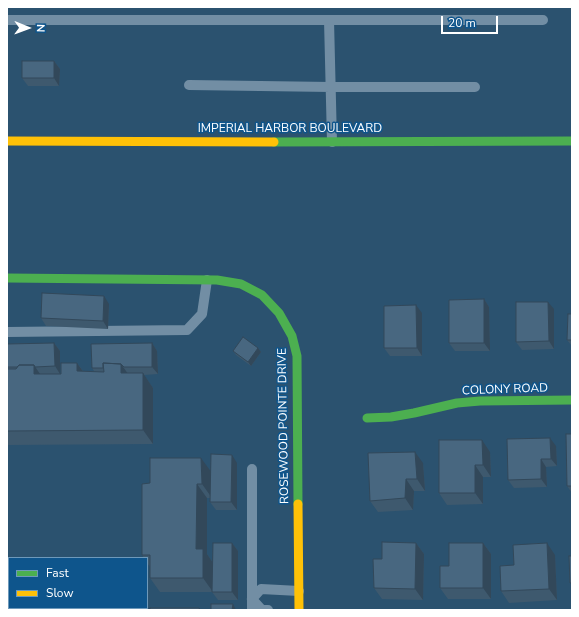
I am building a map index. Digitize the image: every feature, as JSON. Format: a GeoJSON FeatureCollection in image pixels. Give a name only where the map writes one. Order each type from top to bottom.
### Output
{"type":"FeatureCollection","features":[{"type":"Feature","properties":{"kind":"street","name":"IMPERIAL HARBOR BOULEVARD"},"geometry":{"type":"LineString","coordinates":[[7,141],[572,141]]}},
{"type":"Feature","properties":{"kind":"street","name":"ROSEWOOD POINTE DRIVE"},"geometry":{"type":"LineString","coordinates":[[7,278],[217,280],[241,284],[262,295],[279,313],[292,336],[297,356],[299,610]]}},
{"type":"Feature","properties":{"kind":"street","name":"COLONY ROAD"},"geometry":{"type":"LineString","coordinates":[[367,418],[391,417],[457,403],[480,401],[572,400]]}},
{"type":"Feature","properties":{"kind":"lane"},"geometry":{"type":"LineString","coordinates":[[7,20],[543,20]]}},
{"type":"Feature","properties":{"kind":"lane"},"geometry":{"type":"LineString","coordinates":[[329,20],[332,142]]}},
{"type":"Feature","properties":{"kind":"lane"},"geometry":{"type":"LineString","coordinates":[[190,85],[475,87]]}},
{"type":"Feature","properties":{"kind":"lane"},"geometry":{"type":"LineString","coordinates":[[7,332],[187,330],[202,314],[207,280]]}},
{"type":"Feature","properties":{"kind":"lane"},"geometry":{"type":"LineString","coordinates":[[252,469],[252,610]]}},
{"type":"Feature","properties":{"kind":"lane"},"geometry":{"type":"LineString","coordinates":[[252,599],[261,589],[298,591]]}},
{"type":"Feature","properties":{"kind":"lane"},"geometry":{"type":"LineString","coordinates":[[252,599],[262,610],[268,610]]}},
{"type":"Feature","properties":{"kind":"shaded area"},"geometry":{"type":"Polygon","coordinates":[[[7,595],[8,609],[124,610],[7,610],[7,595]]]}},
{"type":"Feature","properties":{"kind":"building"},"geometry":{"type":"Polygon","coordinates":[[[22,61],[54,61],[54,78],[22,78],[22,61]]]}},
{"type":"Feature","properties":{"kind":"building"},"geometry":{"type":"Polygon","coordinates":[[[42,293],[104,296],[103,321],[41,318],[42,293]]]}},
{"type":"Feature","properties":{"kind":"building"},"geometry":{"type":"Polygon","coordinates":[[[484,299],[484,343],[449,343],[449,300],[484,299]]]}},
{"type":"Feature","properties":{"kind":"building"},"geometry":{"type":"Polygon","coordinates":[[[516,302],[548,302],[549,341],[516,342],[516,302]]]}},
{"type":"Feature","properties":{"kind":"building"},"geometry":{"type":"Polygon","coordinates":[[[416,305],[417,348],[384,348],[384,306],[416,305]]]}},
{"type":"Feature","properties":{"kind":"building"},"geometry":{"type":"Polygon","coordinates":[[[568,314],[572,314],[572,340],[567,340],[568,314]]]}},
{"type":"Feature","properties":{"kind":"building"},"geometry":{"type":"Polygon","coordinates":[[[243,337],[258,348],[248,362],[233,351],[243,337]]]}},
{"type":"Feature","properties":{"kind":"building"},"geometry":{"type":"Polygon","coordinates":[[[54,343],[55,366],[35,367],[34,365],[19,365],[17,367],[7,367],[7,344],[54,343]]]}},
{"type":"Feature","properties":{"kind":"building"},"geometry":{"type":"Polygon","coordinates":[[[152,343],[152,367],[124,367],[121,364],[103,363],[103,368],[92,368],[91,344],[152,343]]]}},
{"type":"Feature","properties":{"kind":"building"},"geometry":{"type":"Polygon","coordinates":[[[61,363],[77,363],[77,371],[104,372],[103,363],[121,364],[121,373],[143,373],[143,430],[7,431],[7,369],[16,369],[19,365],[34,365],[34,374],[61,374],[61,363]]]}},
{"type":"Feature","properties":{"kind":"building"},"geometry":{"type":"Polygon","coordinates":[[[566,434],[572,434],[572,486],[567,486],[566,434]]]}},
{"type":"Feature","properties":{"kind":"building"},"geometry":{"type":"Polygon","coordinates":[[[550,438],[551,459],[541,459],[541,479],[508,480],[507,439],[550,438]]]}},
{"type":"Feature","properties":{"kind":"building"},"geometry":{"type":"Polygon","coordinates":[[[439,440],[482,440],[483,465],[475,465],[475,493],[439,493],[439,440]]]}},
{"type":"Feature","properties":{"kind":"building"},"geometry":{"type":"Polygon","coordinates":[[[415,452],[417,479],[406,479],[405,498],[370,501],[368,453],[415,452]]]}},
{"type":"Feature","properties":{"kind":"building"},"geometry":{"type":"Polygon","coordinates":[[[211,454],[232,455],[231,502],[210,502],[211,454]]]}},
{"type":"Feature","properties":{"kind":"building"},"geometry":{"type":"Polygon","coordinates":[[[150,458],[201,458],[202,484],[197,484],[196,549],[203,549],[203,578],[150,578],[150,555],[142,555],[142,484],[150,483],[150,458]]]}},
{"type":"Feature","properties":{"kind":"building"},"geometry":{"type":"Polygon","coordinates":[[[382,542],[416,543],[415,589],[374,588],[373,559],[382,559],[382,542]]]}},
{"type":"Feature","properties":{"kind":"building"},"geometry":{"type":"Polygon","coordinates":[[[213,543],[232,543],[232,592],[212,592],[213,543]]]}},
{"type":"Feature","properties":{"kind":"building"},"geometry":{"type":"Polygon","coordinates":[[[449,543],[483,543],[483,588],[440,588],[440,566],[449,566],[449,543]]]}},
{"type":"Feature","properties":{"kind":"building"},"geometry":{"type":"Polygon","coordinates":[[[547,543],[549,589],[501,591],[500,566],[514,565],[513,545],[547,543]]]}},
{"type":"Feature","properties":{"kind":"building"},"geometry":{"type":"Polygon","coordinates":[[[569,556],[572,556],[572,583],[570,583],[569,556]]]}},
{"type":"Feature","properties":{"kind":"building"},"geometry":{"type":"Polygon","coordinates":[[[211,604],[233,604],[232,610],[211,610],[211,604]]]}},
{"type":"Feature","properties":{"kind":"building"},"geometry":{"type":"Polygon","coordinates":[[[150,608],[199,608],[200,610],[150,610],[150,608]]]}},
{"type":"Feature","properties":{"kind":"traffic: fast"},"geometry":{"type":"LineString","coordinates":[[274,142],[572,141]]}},
{"type":"Feature","properties":{"kind":"traffic: fast"},"geometry":{"type":"LineString","coordinates":[[7,278],[217,280],[241,284],[262,295],[279,313],[292,336],[297,356],[298,504]]}},
{"type":"Feature","properties":{"kind":"traffic: fast"},"geometry":{"type":"LineString","coordinates":[[367,418],[391,417],[457,403],[480,401],[572,400]]}},
{"type":"Feature","properties":{"kind":"traffic: slow"},"geometry":{"type":"LineString","coordinates":[[7,141],[274,142]]}},
{"type":"Feature","properties":{"kind":"traffic: slow"},"geometry":{"type":"LineString","coordinates":[[298,504],[299,610]]}}]}
